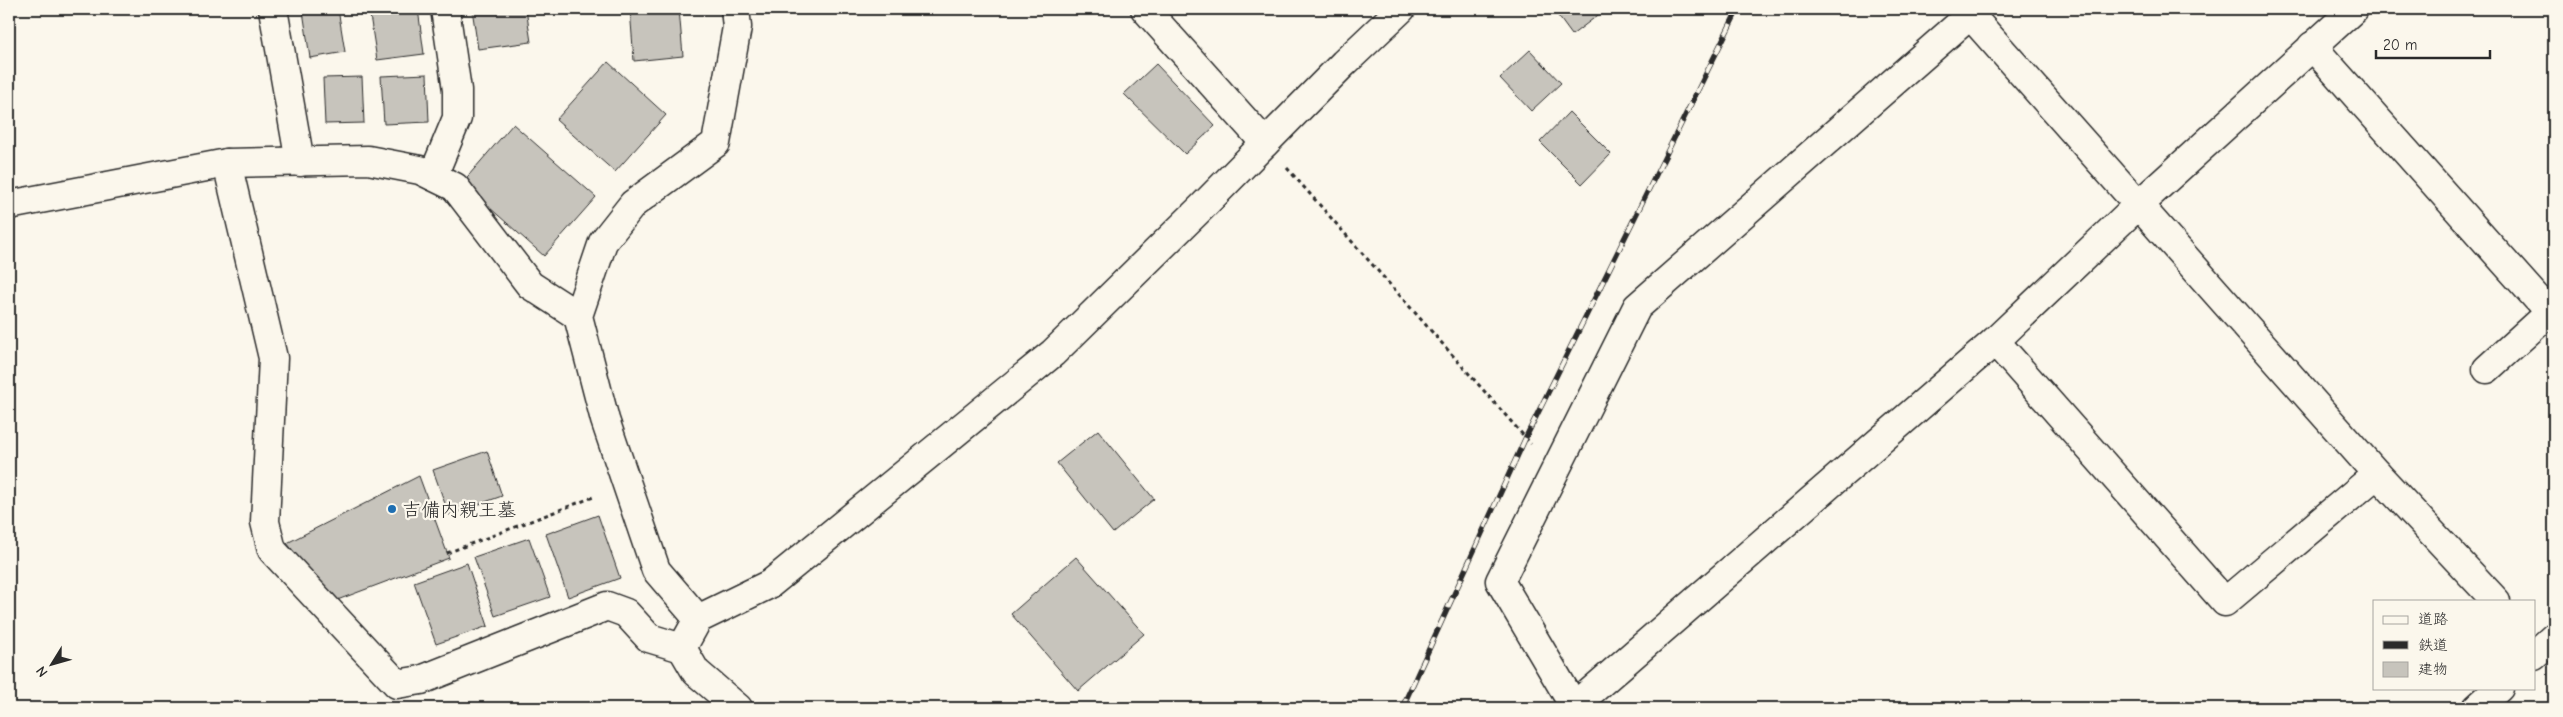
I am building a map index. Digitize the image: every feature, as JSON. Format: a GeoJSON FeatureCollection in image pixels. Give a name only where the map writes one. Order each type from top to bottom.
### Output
{"type":"FeatureCollection","features":[{"type":"Feature","properties":{"kind":"main road"},"geometry":{"type":"LineString","coordinates":[[273,9],[300,162]]}},
{"type":"Feature","properties":{"kind":"main road"},"geometry":{"type":"LineString","coordinates":[[433,176],[457,118],[457,90],[445,9]]}},
{"type":"Feature","properties":{"kind":"main road"},"geometry":{"type":"LineString","coordinates":[[698,619],[656,570],[605,420],[578,316],[603,242],[633,204],[716,143],[738,27],[735,9]]}},
{"type":"Feature","properties":{"kind":"main road"},"geometry":{"type":"LineString","coordinates":[[1145,9],[1265,143]]}},
{"type":"Feature","properties":{"kind":"main road"},"geometry":{"type":"LineString","coordinates":[[682,648],[698,619],[770,584],[1053,353],[1344,63],[1401,9]]}},
{"type":"Feature","properties":{"kind":"main road"},"geometry":{"type":"LineString","coordinates":[[2354,9],[2137,206],[1995,341],[1574,708],[1500,581],[1637,307],[1968,12],[2137,206],[2377,474],[2495,600]]}},
{"type":"Feature","properties":{"kind":"main road"},"geometry":{"type":"LineString","coordinates":[[2312,46],[2552,310],[2487,369]]}},
{"type":"Feature","properties":{"kind":"main road"},"geometry":{"type":"LineString","coordinates":[[9,205],[227,164],[368,160],[420,170],[455,188],[530,285],[578,316]]}},
{"type":"Feature","properties":{"kind":"main road"},"geometry":{"type":"LineString","coordinates":[[227,164],[273,358],[265,522],[272,550],[397,684],[421,680],[607,606],[626,613],[649,638],[682,648],[696,672],[738,708]]}},
{"type":"Feature","properties":{"kind":"main road"},"geometry":{"type":"LineString","coordinates":[[1995,341],[2225,602],[2377,474]]}},
{"type":"Feature","properties":{"kind":"main road"},"geometry":{"type":"LineString","coordinates":[[2477,708],[2496,690]]}},
{"type":"Feature","properties":{"kind":"path"},"geometry":{"type":"LineString","coordinates":[[1265,143],[1526,437],[1554,473]]}},
{"type":"Feature","properties":{"kind":"path"},"geometry":{"type":"LineString","coordinates":[[446,553],[627,484]]}},
{"type":"Feature","properties":{"kind":"building"},"geometry":{"type":"Polygon","coordinates":[[[338,9],[345,52],[310,58],[303,11],[338,9]]]}},
{"type":"Feature","properties":{"kind":"building"},"geometry":{"type":"Polygon","coordinates":[[[369,9],[418,9],[424,54],[377,60],[369,9]]]}},
{"type":"Feature","properties":{"kind":"building"},"geometry":{"type":"Polygon","coordinates":[[[472,9],[526,9],[531,42],[478,49],[472,9]]]}},
{"type":"Feature","properties":{"kind":"building"},"geometry":{"type":"Polygon","coordinates":[[[630,9],[679,9],[683,56],[634,61],[630,9]]]}},
{"type":"Feature","properties":{"kind":"building"},"geometry":{"type":"Polygon","coordinates":[[[1553,9],[1606,9],[1572,35],[1553,9]]]}},
{"type":"Feature","properties":{"kind":"building"},"geometry":{"type":"Polygon","coordinates":[[[1530,50],[1561,83],[1531,111],[1500,78],[1530,50]]]}},
{"type":"Feature","properties":{"kind":"building"},"geometry":{"type":"Polygon","coordinates":[[[608,62],[666,115],[615,172],[556,120],[608,62]]]}},
{"type":"Feature","properties":{"kind":"building"},"geometry":{"type":"Polygon","coordinates":[[[1156,64],[1215,126],[1185,154],[1124,94],[1156,64]]]}},
{"type":"Feature","properties":{"kind":"building"},"geometry":{"type":"Polygon","coordinates":[[[427,74],[429,122],[384,124],[381,76],[427,74]]]}},
{"type":"Feature","properties":{"kind":"building"},"geometry":{"type":"Polygon","coordinates":[[[362,77],[364,123],[325,124],[323,78],[362,77]]]}},
{"type":"Feature","properties":{"kind":"building"},"geometry":{"type":"Polygon","coordinates":[[[1569,112],[1611,154],[1582,184],[1540,142],[1569,112]]]}},
{"type":"Feature","properties":{"kind":"building"},"geometry":{"type":"Polygon","coordinates":[[[513,124],[596,197],[544,256],[462,183],[513,124]]]}},
{"type":"Feature","properties":{"kind":"building"},"geometry":{"type":"Polygon","coordinates":[[[1098,430],[1154,499],[1113,533],[1057,463],[1098,430]]]}},
{"type":"Feature","properties":{"kind":"building"},"geometry":{"type":"Polygon","coordinates":[[[487,451],[502,496],[449,515],[433,470],[487,451]]]}},
{"type":"Feature","properties":{"kind":"building","name":"吉備内親王墓"},"geometry":{"type":"Polygon","coordinates":[[[419,476],[449,558],[332,602],[287,543],[419,476]]]}},
{"type":"Feature","properties":{"kind":"building"},"geometry":{"type":"Polygon","coordinates":[[[598,515],[620,578],[568,597],[546,534],[598,515]]]}},
{"type":"Feature","properties":{"kind":"building"},"geometry":{"type":"Polygon","coordinates":[[[529,538],[550,597],[495,616],[474,557],[529,538]]]}},
{"type":"Feature","properties":{"kind":"building"},"geometry":{"type":"Polygon","coordinates":[[[1076,557],[1144,634],[1078,691],[1011,614],[1076,557]]]}},
{"type":"Feature","properties":{"kind":"building"},"geometry":{"type":"Polygon","coordinates":[[[467,563],[488,626],[436,644],[414,582],[467,563]]]}},
{"type":"Feature","properties":{"kind":"railway"},"geometry":{"type":"LineString","coordinates":[[1402,708],[1526,437],[1738,9]]}},
{"type":"Feature","properties":{"kind":"place","name":"吉備内親王墓"},"geometry":{"type":"Point","coordinates":[392,509]}}]}
